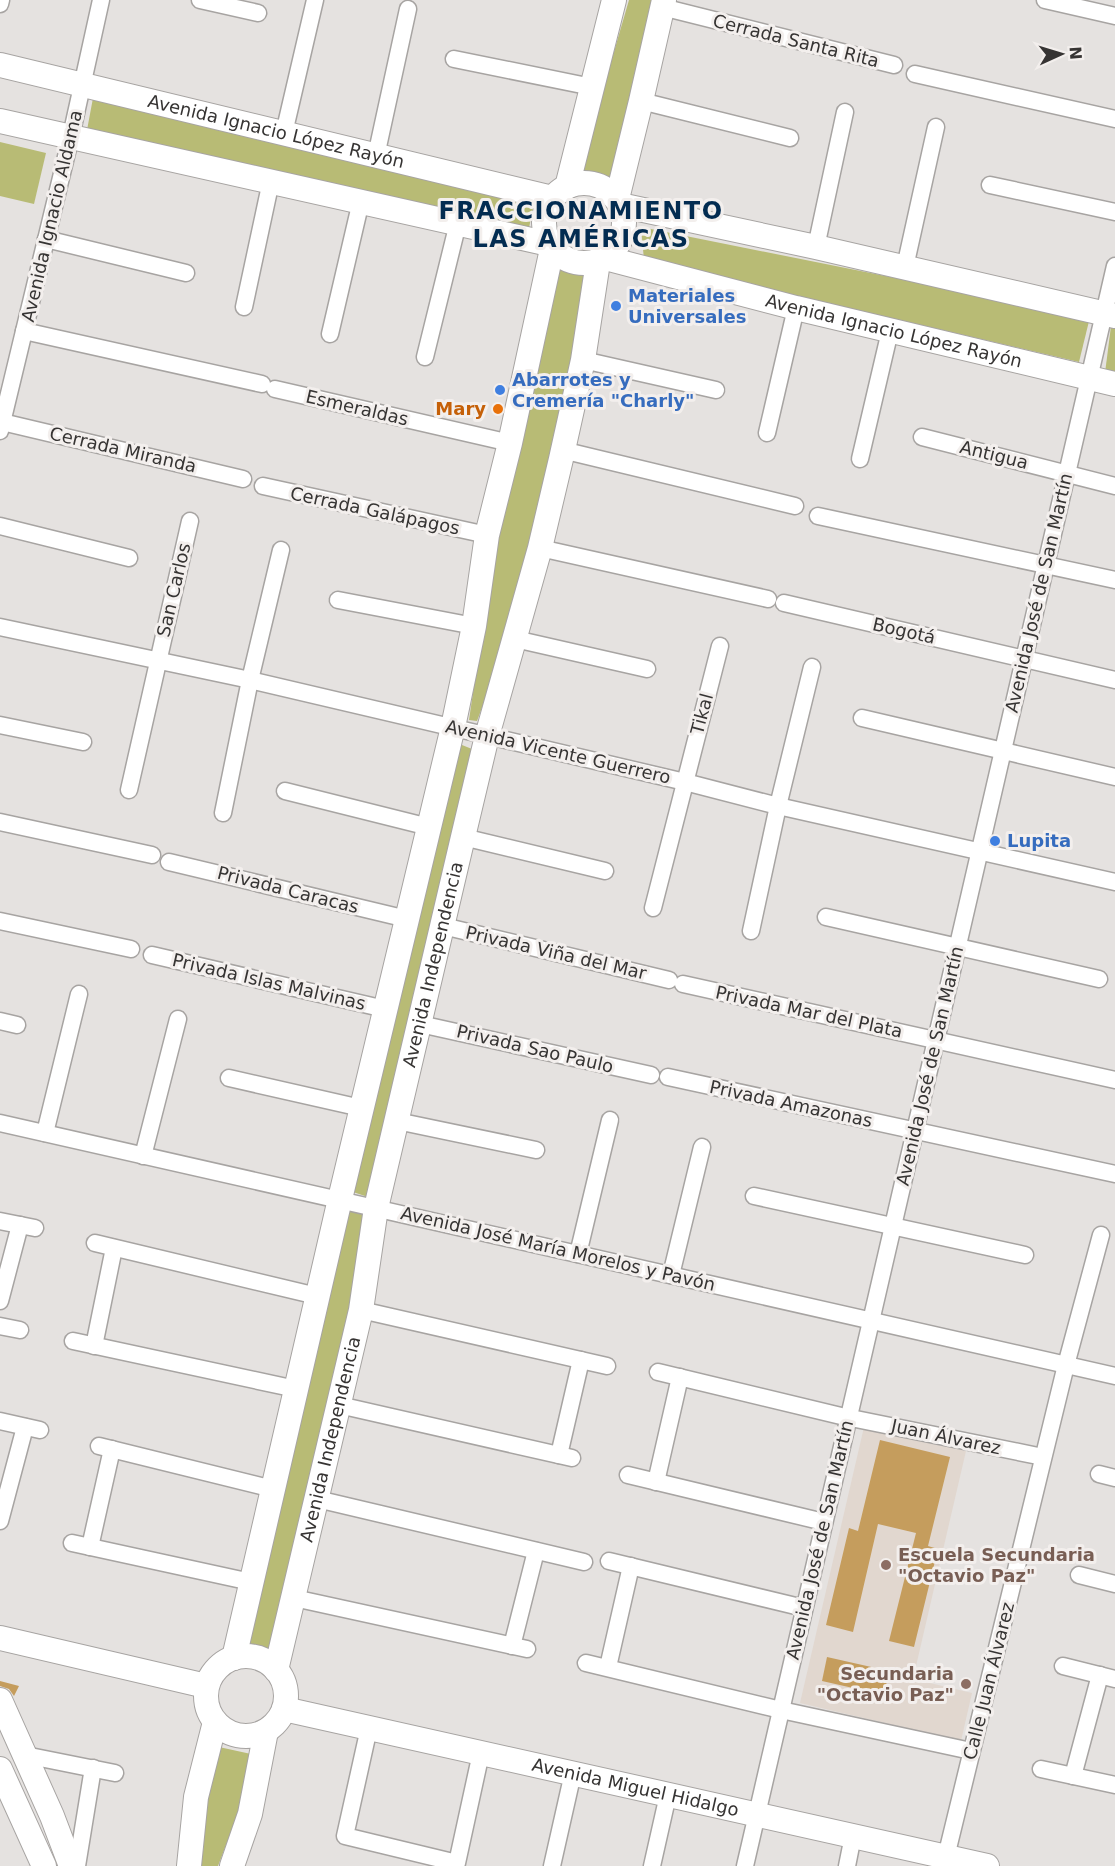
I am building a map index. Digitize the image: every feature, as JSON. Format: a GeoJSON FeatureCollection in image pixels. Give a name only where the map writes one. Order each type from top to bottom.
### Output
{"type":"FeatureCollection","features":[{"type":"Feature","properties":{"kind":"main road"},"geometry":{"type":"LineString","coordinates":[[560,193],[580,183],[594,184],[607,190],[618,202],[624,216],[621,240],[614,250],[601,260],[585,264],[562,257],[551,246],[544,228],[545,212],[560,193],[614,0]]}},
{"type":"Feature","properties":{"kind":"main road"},"geometry":{"type":"LineString","coordinates":[[618,202],[663,4]]}},
{"type":"Feature","properties":{"kind":"main road","name":"Avenida Ignacio López Rayón"},"geometry":{"type":"LineString","coordinates":[[0,65],[376,156],[560,193]]}},
{"type":"Feature","properties":{"kind":"main road"},"geometry":{"type":"LineString","coordinates":[[0,121],[458,223],[551,246]]}},
{"type":"Feature","properties":{"kind":"main road"},"geometry":{"type":"LineString","coordinates":[[618,202],[1109,315]]}},
{"type":"Feature","properties":{"kind":"main road","name":"Avenida Independencia"},"geometry":{"type":"LineString","coordinates":[[234,1658],[339,1199],[453,727],[474,626],[487,535],[510,443],[551,246]]}},
{"type":"Feature","properties":{"kind":"main road","name":"Avenida Ignacio López Rayón"},"geometry":{"type":"LineString","coordinates":[[601,260],[1115,384]]}},
{"type":"Feature","properties":{"kind":"main road","name":"Avenida Independencia"},"geometry":{"type":"LineString","coordinates":[[276,1670],[361,1310],[376,1208],[487,736],[540,548],[583,360],[601,260]]}},
{"type":"Feature","properties":{"kind":"main road"},"geometry":{"type":"LineString","coordinates":[[0,1638],[207,1686]]}},
{"type":"Feature","properties":{"kind":"main road"},"geometry":{"type":"LineString","coordinates":[[249,1656],[264,1660],[276,1670],[283,1682],[286,1695],[284,1709],[277,1722],[266,1731],[253,1737],[239,1737],[225,1732],[214,1722],[206,1705],[207,1686],[212,1674],[221,1664],[234,1658],[249,1656]]}},
{"type":"Feature","properties":{"kind":"main road"},"geometry":{"type":"LineString","coordinates":[[0,1700],[52,1816],[71,1866]]}},
{"type":"Feature","properties":{"kind":"main road","name":"Avenida Miguel Hidalgo"},"geometry":{"type":"LineString","coordinates":[[284,1709],[853,1836],[944,1861],[987,1866]]}},
{"type":"Feature","properties":{"kind":"main road"},"geometry":{"type":"LineString","coordinates":[[189,1866],[196,1797],[214,1722]]}},
{"type":"Feature","properties":{"kind":"main road"},"geometry":{"type":"LineString","coordinates":[[232,1866],[250,1814],[266,1731]]}},
{"type":"Feature","properties":{"kind":"main road"},"geometry":{"type":"LineString","coordinates":[[0,1769],[6,1800],[44,1866]]}},
{"type":"Feature","properties":{"kind":"street","name":"Avenida Ignacio Aldama"},"geometry":{"type":"LineString","coordinates":[[1,426],[71,136],[101,0]]}},
{"type":"Feature","properties":{"kind":"street"},"geometry":{"type":"LineString","coordinates":[[200,0],[258,13]]}},
{"type":"Feature","properties":{"kind":"street"},"geometry":{"type":"LineString","coordinates":[[284,134],[315,0]]}},
{"type":"Feature","properties":{"kind":"street"},"geometry":{"type":"LineString","coordinates":[[1046,0],[1115,16]]}},
{"type":"Feature","properties":{"kind":"street","name":"Cerrada Santa Rita"},"geometry":{"type":"LineString","coordinates":[[663,4],[894,66]]}},
{"type":"Feature","properties":{"kind":"street"},"geometry":{"type":"LineString","coordinates":[[376,156],[408,9]]}},
{"type":"Feature","properties":{"kind":"street"},"geometry":{"type":"LineString","coordinates":[[454,59],[591,87]]}},
{"type":"Feature","properties":{"kind":"street"},"geometry":{"type":"LineString","coordinates":[[915,74],[1115,119]]}},
{"type":"Feature","properties":{"kind":"street"},"geometry":{"type":"LineString","coordinates":[[641,101],[790,138]]}},
{"type":"Feature","properties":{"kind":"street"},"geometry":{"type":"LineString","coordinates":[[816,247],[845,112]]}},
{"type":"Feature","properties":{"kind":"street"},"geometry":{"type":"LineString","coordinates":[[905,267],[936,128]]}},
{"type":"Feature","properties":{"kind":"street"},"geometry":{"type":"LineString","coordinates":[[244,308],[271,181]]}},
{"type":"Feature","properties":{"kind":"street"},"geometry":{"type":"LineString","coordinates":[[990,185],[1115,212]]}},
{"type":"Feature","properties":{"kind":"street"},"geometry":{"type":"LineString","coordinates":[[330,334],[361,201]]}},
{"type":"Feature","properties":{"kind":"street"},"geometry":{"type":"LineString","coordinates":[[425,357],[458,223]]}},
{"type":"Feature","properties":{"kind":"street"},"geometry":{"type":"LineString","coordinates":[[46,239],[186,273]]}},
{"type":"Feature","properties":{"kind":"street","name":"Avenida José de San Martín"},"geometry":{"type":"LineString","coordinates":[[745,1866],[1089,378],[1109,315],[1115,266]]}},
{"type":"Feature","properties":{"kind":"street"},"geometry":{"type":"LineString","coordinates":[[767,433],[796,308]]}},
{"type":"Feature","properties":{"kind":"street","name":"Esmeraldas"},"geometry":{"type":"LineString","coordinates":[[24,331],[510,443]]}},
{"type":"Feature","properties":{"kind":"street"},"geometry":{"type":"LineString","coordinates":[[860,459],[890,331]]}},
{"type":"Feature","properties":{"kind":"street"},"geometry":{"type":"LineString","coordinates":[[583,360],[716,390]]}},
{"type":"Feature","properties":{"kind":"street","name":"Cerrada Miranda"},"geometry":{"type":"LineString","coordinates":[[1,426],[243,479]]}},
{"type":"Feature","properties":{"kind":"street","name":"Antigua"},"geometry":{"type":"LineString","coordinates":[[922,437],[1115,486]]}},
{"type":"Feature","properties":{"kind":"street"},"geometry":{"type":"LineString","coordinates":[[562,450],[795,506]]}},
{"type":"Feature","properties":{"kind":"street","name":"Cerrada Galápagos"},"geometry":{"type":"LineString","coordinates":[[264,486],[487,535]]}},
{"type":"Feature","properties":{"kind":"street"},"geometry":{"type":"LineString","coordinates":[[818,516],[1115,580]]}},
{"type":"Feature","properties":{"kind":"street","name":"San Carlos"},"geometry":{"type":"LineString","coordinates":[[129,790],[190,521]]}},
{"type":"Feature","properties":{"kind":"street"},"geometry":{"type":"LineString","coordinates":[[0,526],[129,558]]}},
{"type":"Feature","properties":{"kind":"street","name":"Bogotá"},"geometry":{"type":"LineString","coordinates":[[540,548],[1115,680]]}},
{"type":"Feature","properties":{"kind":"street"},"geometry":{"type":"LineString","coordinates":[[223,813],[250,680],[281,550]]}},
{"type":"Feature","properties":{"kind":"street"},"geometry":{"type":"LineString","coordinates":[[338,600],[474,626]]}},
{"type":"Feature","properties":{"kind":"street","name":"Avenida Vicente Guerrero"},"geometry":{"type":"LineString","coordinates":[[0,627],[250,680],[778,806],[1115,882]]}},
{"type":"Feature","properties":{"kind":"street"},"geometry":{"type":"LineString","coordinates":[[515,639],[647,669]]}},
{"type":"Feature","properties":{"kind":"street","name":"Tikal"},"geometry":{"type":"LineString","coordinates":[[653,908],[720,646]]}},
{"type":"Feature","properties":{"kind":"street"},"geometry":{"type":"LineString","coordinates":[[751,931],[778,806],[812,667]]}},
{"type":"Feature","properties":{"kind":"street"},"geometry":{"type":"LineString","coordinates":[[862,718],[1115,777]]}},
{"type":"Feature","properties":{"kind":"street"},"geometry":{"type":"LineString","coordinates":[[0,725],[83,742]]}},
{"type":"Feature","properties":{"kind":"street"},"geometry":{"type":"LineString","coordinates":[[285,792],[429,827]]}},
{"type":"Feature","properties":{"kind":"street"},"geometry":{"type":"LineString","coordinates":[[0,822],[152,855]]}},
{"type":"Feature","properties":{"kind":"street"},"geometry":{"type":"LineString","coordinates":[[463,837],[605,871]]}},
{"type":"Feature","properties":{"kind":"street","name":"Privada Caracas"},"geometry":{"type":"LineString","coordinates":[[169,862],[407,919]]}},
{"type":"Feature","properties":{"kind":"street"},"geometry":{"type":"LineString","coordinates":[[826,917],[1099,979]]}},
{"type":"Feature","properties":{"kind":"street"},"geometry":{"type":"LineString","coordinates":[[0,921],[131,949]]}},
{"type":"Feature","properties":{"kind":"street","name":"Privada Viña del Mar"},"geometry":{"type":"LineString","coordinates":[[442,926],[676,982]]}},
{"type":"Feature","properties":{"kind":"street","name":"Privada Islas Malvinas"},"geometry":{"type":"LineString","coordinates":[[152,955],[385,1009]]}},
{"type":"Feature","properties":{"kind":"street","name":"Privada Mar del Plata"},"geometry":{"type":"LineString","coordinates":[[676,982],[1115,1080]]}},
{"type":"Feature","properties":{"kind":"street"},"geometry":{"type":"LineString","coordinates":[[45,1133],[79,994]]}},
{"type":"Feature","properties":{"kind":"street"},"geometry":{"type":"LineString","coordinates":[[143,1156],[178,1019]]}},
{"type":"Feature","properties":{"kind":"street"},"geometry":{"type":"LineString","coordinates":[[0,1021],[17,1025]]}},
{"type":"Feature","properties":{"kind":"street","name":"Privada Sao Paulo"},"geometry":{"type":"LineString","coordinates":[[420,1024],[659,1076]]}},
{"type":"Feature","properties":{"kind":"street","name":"Privada Amazonas"},"geometry":{"type":"LineString","coordinates":[[659,1076],[1115,1174]]}},
{"type":"Feature","properties":{"kind":"street"},"geometry":{"type":"LineString","coordinates":[[229,1078],[362,1108]]}},
{"type":"Feature","properties":{"kind":"street"},"geometry":{"type":"LineString","coordinates":[[578,1254],[609,1120]]}},
{"type":"Feature","properties":{"kind":"street"},"geometry":{"type":"LineString","coordinates":[[397,1121],[536,1150]]}},
{"type":"Feature","properties":{"kind":"street","name":"Avenida José María Morelos y Pavón"},"geometry":{"type":"LineString","coordinates":[[0,1123],[1115,1376]]}},
{"type":"Feature","properties":{"kind":"street"},"geometry":{"type":"LineString","coordinates":[[671,1275],[702,1147]]}},
{"type":"Feature","properties":{"kind":"street"},"geometry":{"type":"LineString","coordinates":[[754,1196],[1025,1255]]}},
{"type":"Feature","properties":{"kind":"street"},"geometry":{"type":"LineString","coordinates":[[0,1221],[27,1227],[0,1301]]}},
{"type":"Feature","properties":{"kind":"street","name":"Calle Juan Álvarez"},"geometry":{"type":"LineString","coordinates":[[944,1861],[1066,1365],[1101,1235]]}},
{"type":"Feature","properties":{"kind":"street"},"geometry":{"type":"LineString","coordinates":[[95,1243],[317,1296]]}},
{"type":"Feature","properties":{"kind":"street"},"geometry":{"type":"LineString","coordinates":[[94,1346],[114,1248]]}},
{"type":"Feature","properties":{"kind":"street"},"geometry":{"type":"LineString","coordinates":[[361,1310],[607,1366]]}},
{"type":"Feature","properties":{"kind":"street"},"geometry":{"type":"LineString","coordinates":[[0,1326],[20,1330]]}},
{"type":"Feature","properties":{"kind":"street"},"geometry":{"type":"LineString","coordinates":[[73,1341],[296,1389]]}},
{"type":"Feature","properties":{"kind":"street"},"geometry":{"type":"LineString","coordinates":[[339,1405],[565,1457],[581,1360]]}},
{"type":"Feature","properties":{"kind":"street","name":"Juan Álvarez"},"geometry":{"type":"LineString","coordinates":[[658,1372],[848,1417],[1043,1457]]}},
{"type":"Feature","properties":{"kind":"street"},"geometry":{"type":"LineString","coordinates":[[656,1482],[680,1377]]}},
{"type":"Feature","properties":{"kind":"street"},"geometry":{"type":"LineString","coordinates":[[0,1421],[33,1428],[4,1524]]}},
{"type":"Feature","properties":{"kind":"street"},"geometry":{"type":"LineString","coordinates":[[90,1547],[105,1448],[273,1489]]}},
{"type":"Feature","properties":{"kind":"street"},"geometry":{"type":"LineString","coordinates":[[628,1475],[824,1522]]}},
{"type":"Feature","properties":{"kind":"street"},"geometry":{"type":"LineString","coordinates":[[317,1499],[584,1562]]}},
{"type":"Feature","properties":{"kind":"street"},"geometry":{"type":"LineString","coordinates":[[72,1543],[251,1582]]}},
{"type":"Feature","properties":{"kind":"street"},"geometry":{"type":"LineString","coordinates":[[294,1598],[519,1648],[536,1551]]}},
{"type":"Feature","properties":{"kind":"street"},"geometry":{"type":"LineString","coordinates":[[609,1561],[804,1608]]}},
{"type":"Feature","properties":{"kind":"street"},"geometry":{"type":"LineString","coordinates":[[608,1667],[631,1566]]}},
{"type":"Feature","properties":{"kind":"street"},"geometry":{"type":"LineString","coordinates":[[1079,1575],[1115,1584]]}},
{"type":"Feature","properties":{"kind":"street"},"geometry":{"type":"LineString","coordinates":[[586,1663],[781,1710],[971,1751]]}},
{"type":"Feature","properties":{"kind":"street"},"geometry":{"type":"LineString","coordinates":[[1063,1666],[1107,1677],[1073,1776]]}},
{"type":"Feature","properties":{"kind":"street"},"geometry":{"type":"LineString","coordinates":[[369,1728],[345,1836],[457,1863],[481,1753]]}},
{"type":"Feature","properties":{"kind":"street"},"geometry":{"type":"LineString","coordinates":[[25,1755],[115,1773]]}},
{"type":"Feature","properties":{"kind":"street"},"geometry":{"type":"LineString","coordinates":[[77,1866],[93,1768]]}},
{"type":"Feature","properties":{"kind":"street"},"geometry":{"type":"LineString","coordinates":[[1041,1769],[1115,1785]]}},
{"type":"Feature","properties":{"kind":"street"},"geometry":{"type":"LineString","coordinates":[[552,1866],[573,1773]]}},
{"type":"Feature","properties":{"kind":"street"},"geometry":{"type":"LineString","coordinates":[[652,1866],[668,1795]]}},
{"type":"Feature","properties":{"kind":"street"},"geometry":{"type":"LineString","coordinates":[[847,1866],[853,1836]]}},
{"type":"Feature","properties":{"kind":"shaded area","name":"Escuela Secundaria \"Octavio Paz\""},"geometry":{"type":"Polygon","coordinates":[[[864,1427],[966,1451],[913,1679],[972,1693],[961,1741],[800,1703],[864,1427]]]}},
{"type":"Feature","properties":{"kind":"green space"},"geometry":{"type":"Polygon","coordinates":[[[629,0],[653,0],[614,181],[579,172],[629,0]]]}},
{"type":"Feature","properties":{"kind":"green space"},"geometry":{"type":"Polygon","coordinates":[[[93,98],[534,203],[529,228],[87,130],[93,98]]]}},
{"type":"Feature","properties":{"kind":"green space"},"geometry":{"type":"Polygon","coordinates":[[[0,142],[46,153],[34,204],[0,196],[0,142]]]}},
{"type":"Feature","properties":{"kind":"green space"},"geometry":{"type":"Polygon","coordinates":[[[641,227],[1090,317],[1079,362],[644,260],[641,227]]]}},
{"type":"Feature","properties":{"kind":"green space"},"geometry":{"type":"Polygon","coordinates":[[[559,267],[588,277],[533,543],[508,638],[477,721],[469,720],[493,555],[559,267]]]}},
{"type":"Feature","properties":{"kind":"green space"},"geometry":{"type":"Polygon","coordinates":[[[1111,326],[1115,327],[1115,375],[1105,373],[1111,326]]]}},
{"type":"Feature","properties":{"kind":"green space"},"geometry":{"type":"Polygon","coordinates":[[[457,743],[472,749],[371,1198],[353,1192],[457,743]]]}},
{"type":"Feature","properties":{"kind":"green space"},"geometry":{"type":"Polygon","coordinates":[[[348,1209],[367,1215],[353,1307],[272,1653],[248,1647],[348,1209]]]}},
{"type":"Feature","properties":{"kind":"green space"},"geometry":{"type":"Polygon","coordinates":[[[219,1747],[251,1754],[239,1811],[218,1866],[201,1866],[204,1844],[204,1804],[219,1747]]]}},
{"type":"Feature","properties":{"kind":"building"},"geometry":{"type":"Polygon","coordinates":[[[880,1440],[950,1457],[928,1546],[938,1549],[914,1647],[889,1641],[916,1533],[878,1524],[853,1632],[826,1625],[849,1528],[858,1531],[880,1440]]]}},
{"type":"Feature","properties":{"kind":"building"},"geometry":{"type":"Polygon","coordinates":[[[827,1657],[889,1671],[884,1695],[822,1681],[827,1657]]]}},
{"type":"Feature","properties":{"kind":"building"},"geometry":{"type":"Polygon","coordinates":[[[0,1681],[19,1686],[14,1696],[9,1689],[0,1686],[0,1681]]]}},
{"type":"Feature","properties":{"kind":"place","name":"Materiales Universales"},"geometry":{"type":"Point","coordinates":[616,306]}},
{"type":"Feature","properties":{"kind":"place","name":"Abarrotes y Cremería \"Charly\""},"geometry":{"type":"Point","coordinates":[500,390]}},
{"type":"Feature","properties":{"kind":"place","name":"Mary"},"geometry":{"type":"Point","coordinates":[498,409]}},
{"type":"Feature","properties":{"kind":"place","name":"Lupita"},"geometry":{"type":"Point","coordinates":[995,841]}},
{"type":"Feature","properties":{"kind":"place","name":"Escuela Secundaria \"Octavio Paz\""},"geometry":{"type":"Point","coordinates":[886,1565]}},
{"type":"Feature","properties":{"kind":"place","name":"Secundaria \"Octavio Paz\""},"geometry":{"type":"Point","coordinates":[966,1684]}},
{"type":"Feature","properties":{"kind":"district","name":"FRACCIONAMIENTO LAS AMÉRICAS"},"geometry":{"type":"Point","coordinates":[581,225]}}]}
